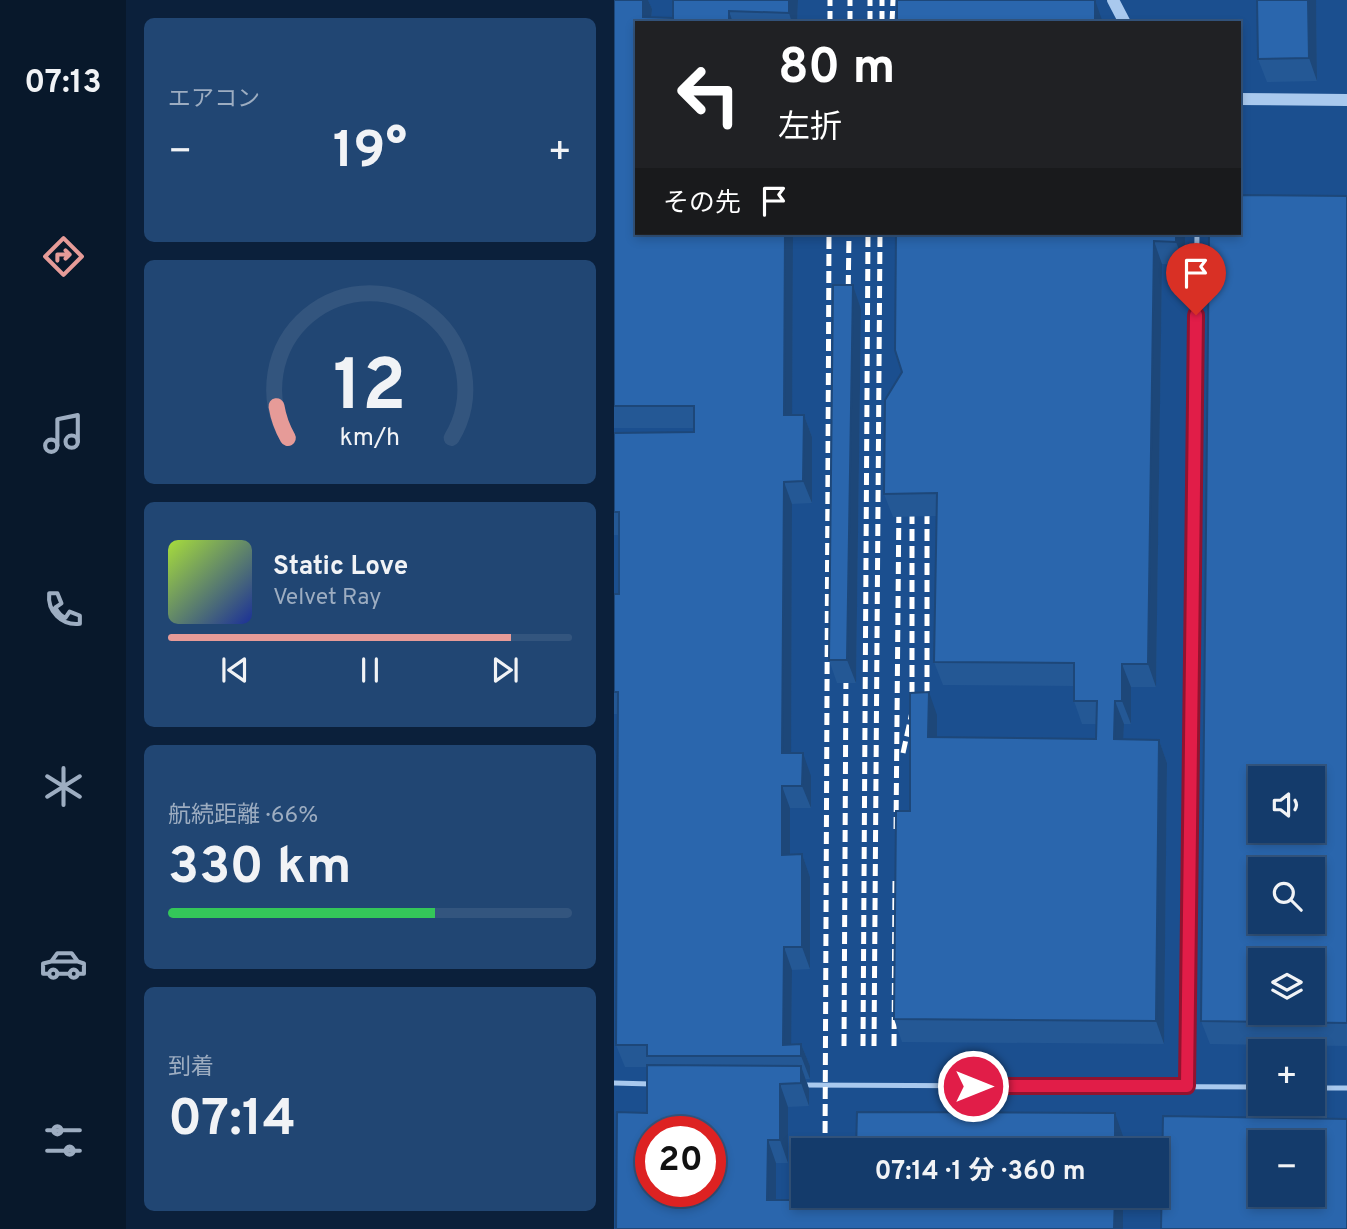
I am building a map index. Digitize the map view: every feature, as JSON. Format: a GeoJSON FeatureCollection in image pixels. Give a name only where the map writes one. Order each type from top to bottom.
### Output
{"type":"FeatureCollection","features":[{"type":"Feature","properties":{"kind":"street"},"geometry":{"type":"LineString","coordinates":[[1113,0],[1124,21]]}},
{"type":"Feature","properties":{"kind":"street"},"geometry":{"type":"LineString","coordinates":[[1241,99],[1347,100]]}},
{"type":"Feature","properties":{"kind":"lane"},"geometry":{"type":"LineString","coordinates":[[1187,1086],[1197,235]]}},
{"type":"Feature","properties":{"kind":"lane"},"geometry":{"type":"LineString","coordinates":[[614,1083],[654,1084]]}},
{"type":"Feature","properties":{"kind":"lane"},"geometry":{"type":"LineString","coordinates":[[799,1086],[1248,1087]]}},
{"type":"Feature","properties":{"kind":"lane"},"geometry":{"type":"LineString","coordinates":[[1325,1087],[1347,1088]]}},
{"type":"Feature","properties":{"kind":"building"},"geometry":{"type":"Polygon","coordinates":[[[614,0],[643,0],[643,17],[673,18],[673,0],[789,0],[789,13],[729,11],[729,21],[635,21],[635,235],[785,235],[784,415],[804,415],[803,481],[784,482],[782,753],[803,753],[802,786],[782,786],[782,855],[802,854],[802,947],[784,947],[783,1045],[801,1044],[801,1056],[647,1056],[647,1045],[616,1045],[618,692],[614,692],[614,594],[619,594],[619,512],[614,512],[614,433],[694,432],[694,406],[614,406],[614,0]]]}},
{"type":"Feature","properties":{"kind":"building"},"geometry":{"type":"Polygon","coordinates":[[[897,0],[1095,0],[1095,21],[897,21],[897,0]]]}},
{"type":"Feature","properties":{"kind":"building"},"geometry":{"type":"Polygon","coordinates":[[[1257,0],[1308,0],[1309,58],[1258,59],[1257,0]]]}},
{"type":"Feature","properties":{"kind":"building"},"geometry":{"type":"Polygon","coordinates":[[[1241,195],[1347,196],[1347,1023],[1325,1023],[1325,948],[1248,948],[1248,1022],[1201,1021],[1209,235],[1241,235],[1241,195]]]}},
{"type":"Feature","properties":{"kind":"building"},"geometry":{"type":"Polygon","coordinates":[[[896,235],[1176,235],[1176,242],[1154,241],[1148,664],[1122,664],[1122,701],[1115,701],[1114,739],[1159,740],[1156,1021],[894,1019],[896,811],[910,811],[910,693],[929,692],[928,737],[1096,739],[1097,701],[1074,701],[1074,663],[934,662],[937,493],[884,494],[885,400],[902,372],[895,350],[896,235]]]}},
{"type":"Feature","properties":{"kind":"building"},"geometry":{"type":"Polygon","coordinates":[[[833,285],[853,285],[847,660],[829,660],[833,285]]]}},
{"type":"Feature","properties":{"kind":"building"},"geometry":{"type":"Polygon","coordinates":[[[647,1065],[801,1066],[801,1083],[780,1084],[780,1140],[768,1140],[767,1200],[791,1200],[791,1208],[1115,1208],[1114,1229],[616,1229],[617,1112],[647,1113],[647,1065]]]}},
{"type":"Feature","properties":{"kind":"building"},"geometry":{"type":"Polygon","coordinates":[[[857,1112],[1115,1113],[1115,1138],[856,1138],[857,1112]]]}},
{"type":"Feature","properties":{"kind":"building"},"geometry":{"type":"Polygon","coordinates":[[[1163,1116],[1347,1119],[1347,1229],[1161,1229],[1161,1208],[1169,1208],[1169,1138],[1163,1138],[1163,1116]]]}},
{"type":"Feature","properties":{"kind":"railway"},"geometry":{"type":"LineString","coordinates":[[830,0],[830,21]]}},
{"type":"Feature","properties":{"kind":"railway"},"geometry":{"type":"LineString","coordinates":[[850,0],[850,21]]}},
{"type":"Feature","properties":{"kind":"railway"},"geometry":{"type":"LineString","coordinates":[[870,0],[870,21]]}},
{"type":"Feature","properties":{"kind":"railway"},"geometry":{"type":"LineString","coordinates":[[882,0],[882,21]]}},
{"type":"Feature","properties":{"kind":"railway"},"geometry":{"type":"LineString","coordinates":[[892,21],[893,0]]}},
{"type":"Feature","properties":{"kind":"railway"},"geometry":{"type":"LineString","coordinates":[[825,1138],[829,235]]}},
{"type":"Feature","properties":{"kind":"railway"},"geometry":{"type":"LineString","coordinates":[[848,304],[849,235]]}},
{"type":"Feature","properties":{"kind":"railway"},"geometry":{"type":"LineString","coordinates":[[863,1046],[868,235]]}},
{"type":"Feature","properties":{"kind":"railway"},"geometry":{"type":"LineString","coordinates":[[874,1046],[880,235]]}},
{"type":"Feature","properties":{"kind":"railway"},"geometry":{"type":"LineString","coordinates":[[896,829],[899,496]]}},
{"type":"Feature","properties":{"kind":"railway"},"geometry":{"type":"LineString","coordinates":[[912,498],[912,711]]}},
{"type":"Feature","properties":{"kind":"railway"},"geometry":{"type":"LineString","coordinates":[[927,498],[927,711]]}},
{"type":"Feature","properties":{"kind":"railway"},"geometry":{"type":"LineString","coordinates":[[844,1046],[846,665]]}},
{"type":"Feature","properties":{"kind":"railway"},"geometry":{"type":"LineString","coordinates":[[903,753],[912,712]]}},
{"type":"Feature","properties":{"kind":"railway"},"geometry":{"type":"LineString","coordinates":[[894,1046],[895,881]]}},
{"type":"Feature","properties":{"kind":"route"},"geometry":{"type":"LineString","coordinates":[[973,1086],[1187,1086],[1196,315]]}}]}
